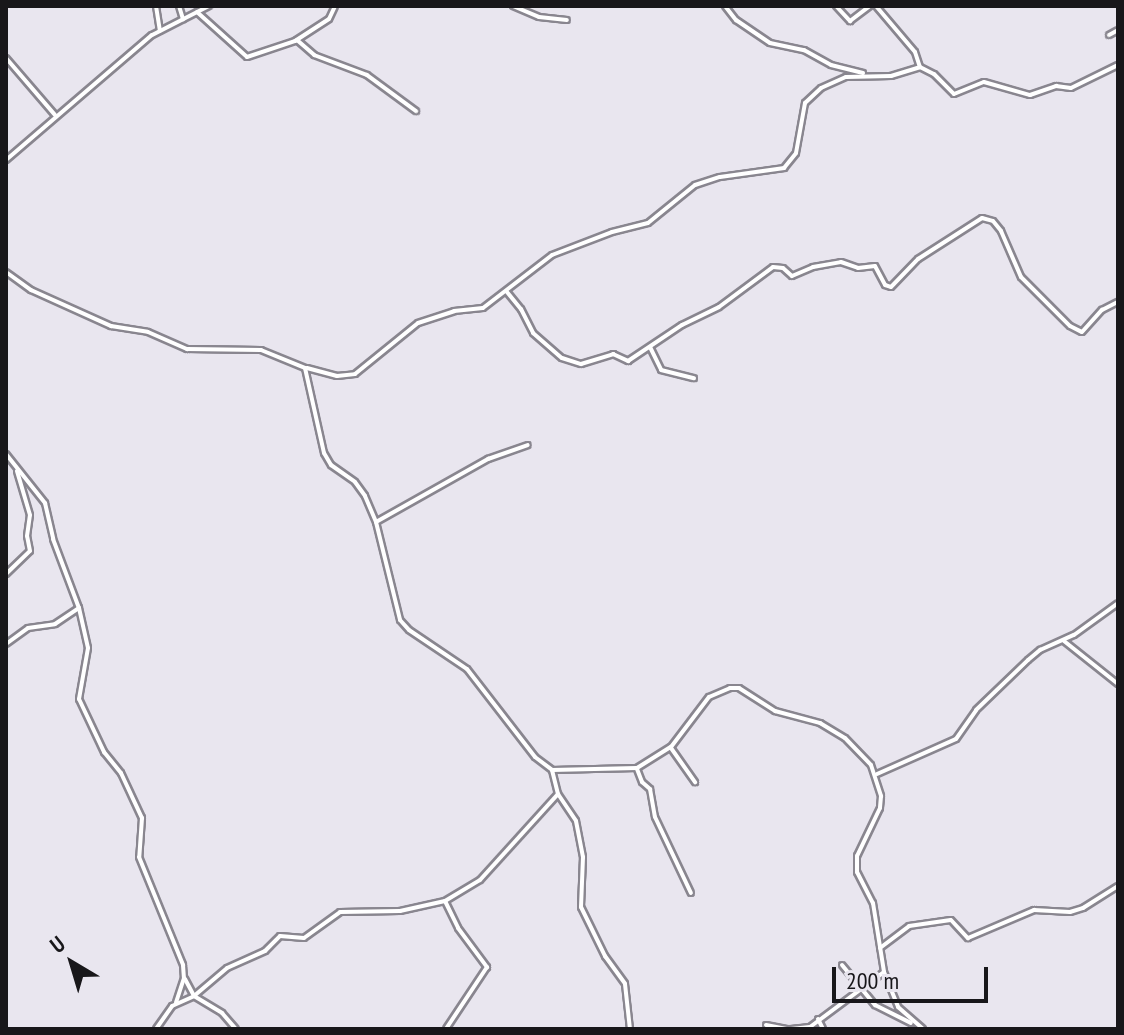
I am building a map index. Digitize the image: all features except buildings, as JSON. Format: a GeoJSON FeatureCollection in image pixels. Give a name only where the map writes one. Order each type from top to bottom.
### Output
{"type":"FeatureCollection","features":[{"type":"Feature","properties":{"kind":"street"},"geometry":{"type":"LineString","coordinates":[[156,6],[160,31]]}},
{"type":"Feature","properties":{"kind":"street"},"geometry":{"type":"LineString","coordinates":[[179,6],[183,19]]}},
{"type":"Feature","properties":{"kind":"street"},"geometry":{"type":"LineString","coordinates":[[6,160],[55,115],[160,31],[209,6]]}},
{"type":"Feature","properties":{"kind":"street"},"geometry":{"type":"LineString","coordinates":[[197,12],[243,57],[297,40],[329,19],[335,6]]}},
{"type":"Feature","properties":{"kind":"street"},"geometry":{"type":"LineString","coordinates":[[513,6],[539,17],[567,20]]}},
{"type":"Feature","properties":{"kind":"street"},"geometry":{"type":"LineString","coordinates":[[725,6],[736,20],[770,43],[804,50],[831,65],[871,75]]}},
{"type":"Feature","properties":{"kind":"street"},"geometry":{"type":"LineString","coordinates":[[836,6],[850,21],[870,6]]}},
{"type":"Feature","properties":{"kind":"street"},"geometry":{"type":"LineString","coordinates":[[876,6],[908,43],[920,67],[934,74],[954,94],[984,82],[1030,95],[1056,86],[1068,89],[1118,65]]}},
{"type":"Feature","properties":{"kind":"street"},"geometry":{"type":"LineString","coordinates":[[1109,35],[1118,30]]}},
{"type":"Feature","properties":{"kind":"street"},"geometry":{"type":"LineString","coordinates":[[297,40],[314,55],[367,75],[416,111]]}},
{"type":"Feature","properties":{"kind":"street"},"geometry":{"type":"LineString","coordinates":[[6,58],[55,115]]}},
{"type":"Feature","properties":{"kind":"street"},"geometry":{"type":"LineString","coordinates":[[6,272],[31,290],[111,326],[148,332],[187,349],[261,350],[305,368],[337,376],[355,374],[418,323],[454,311],[483,308],[507,292],[528,272],[561,251],[648,223],[695,185],[720,177],[784,168],[796,153],[805,103],[811,95],[846,77],[891,76],[920,67]]}},
{"type":"Feature","properties":{"kind":"street"},"geometry":{"type":"LineString","coordinates":[[507,292],[521,309],[533,333],[566,359],[581,364],[613,354],[629,361],[682,325],[719,307],[773,267],[783,268],[792,276],[813,267],[847,262],[858,268],[875,266],[885,285],[895,286],[918,259],[982,218],[993,221],[1001,231],[1021,277],[1072,328],[1082,332],[1102,310],[1118,302]]}},
{"type":"Feature","properties":{"kind":"street"},"geometry":{"type":"LineString","coordinates":[[650,347],[661,370],[694,378]]}},
{"type":"Feature","properties":{"kind":"street"},"geometry":{"type":"LineString","coordinates":[[305,368],[324,453],[331,465],[360,487],[376,522],[400,620],[409,630],[467,669],[535,757],[552,770],[558,794],[576,821],[583,857],[581,907],[605,956],[625,984],[630,1029]]}},
{"type":"Feature","properties":{"kind":"street"},"geometry":{"type":"LineString","coordinates":[[376,522],[488,459],[528,445]]}},
{"type":"Feature","properties":{"kind":"street"},"geometry":{"type":"LineString","coordinates":[[6,454],[47,507],[53,539],[79,608],[88,648],[79,699],[104,752],[120,772],[141,815],[139,859],[150,890],[167,921],[184,978],[194,996],[222,1013],[236,1029]]}},
{"type":"Feature","properties":{"kind":"street"},"geometry":{"type":"LineString","coordinates":[[6,574],[30,551],[27,536],[30,515],[17,471]]}},
{"type":"Feature","properties":{"kind":"street"},"geometry":{"type":"LineString","coordinates":[[876,775],[956,739],[976,710],[1038,652],[1064,641],[1118,603]]}},
{"type":"Feature","properties":{"kind":"street"},"geometry":{"type":"LineString","coordinates":[[6,644],[28,628],[55,624],[79,608]]}},
{"type":"Feature","properties":{"kind":"street"},"geometry":{"type":"LineString","coordinates":[[1064,641],[1118,684]]}},
{"type":"Feature","properties":{"kind":"street"},"geometry":{"type":"LineString","coordinates":[[552,770],[637,768],[671,747],[701,704],[716,693],[734,688],[762,706],[808,718],[838,733],[864,757],[876,775],[880,808],[855,866],[873,903],[884,972],[898,1007],[913,1023]]}},
{"type":"Feature","properties":{"kind":"street"},"geometry":{"type":"LineString","coordinates":[[671,747],[695,782]]}},
{"type":"Feature","properties":{"kind":"street"},"geometry":{"type":"LineString","coordinates":[[637,768],[642,782],[650,789],[655,817],[691,893]]}},
{"type":"Feature","properties":{"kind":"street"},"geometry":{"type":"LineString","coordinates":[[176,1003],[194,996],[227,968],[265,951],[279,937],[304,938],[338,912],[400,911],[445,901],[480,880],[558,794]]}},
{"type":"Feature","properties":{"kind":"street"},"geometry":{"type":"LineString","coordinates":[[880,948],[909,926],[951,920],[968,938],[1034,910],[1070,912],[1083,908],[1118,886]]}},
{"type":"Feature","properties":{"kind":"street"},"geometry":{"type":"LineString","coordinates":[[445,901],[458,928],[487,967],[446,1029]]}},
{"type":"Feature","properties":{"kind":"street"},"geometry":{"type":"LineString","coordinates":[[842,965],[879,1008],[923,1029]]}},
{"type":"Feature","properties":{"kind":"street"},"geometry":{"type":"LineString","coordinates":[[766,1025],[789,1029],[810,1027],[884,972]]}},
{"type":"Feature","properties":{"kind":"street"},"geometry":{"type":"LineString","coordinates":[[156,1029],[176,1003],[184,978]]}},
{"type":"Feature","properties":{"kind":"street"},"geometry":{"type":"LineString","coordinates":[[818,1019],[823,1029]]}}]}
